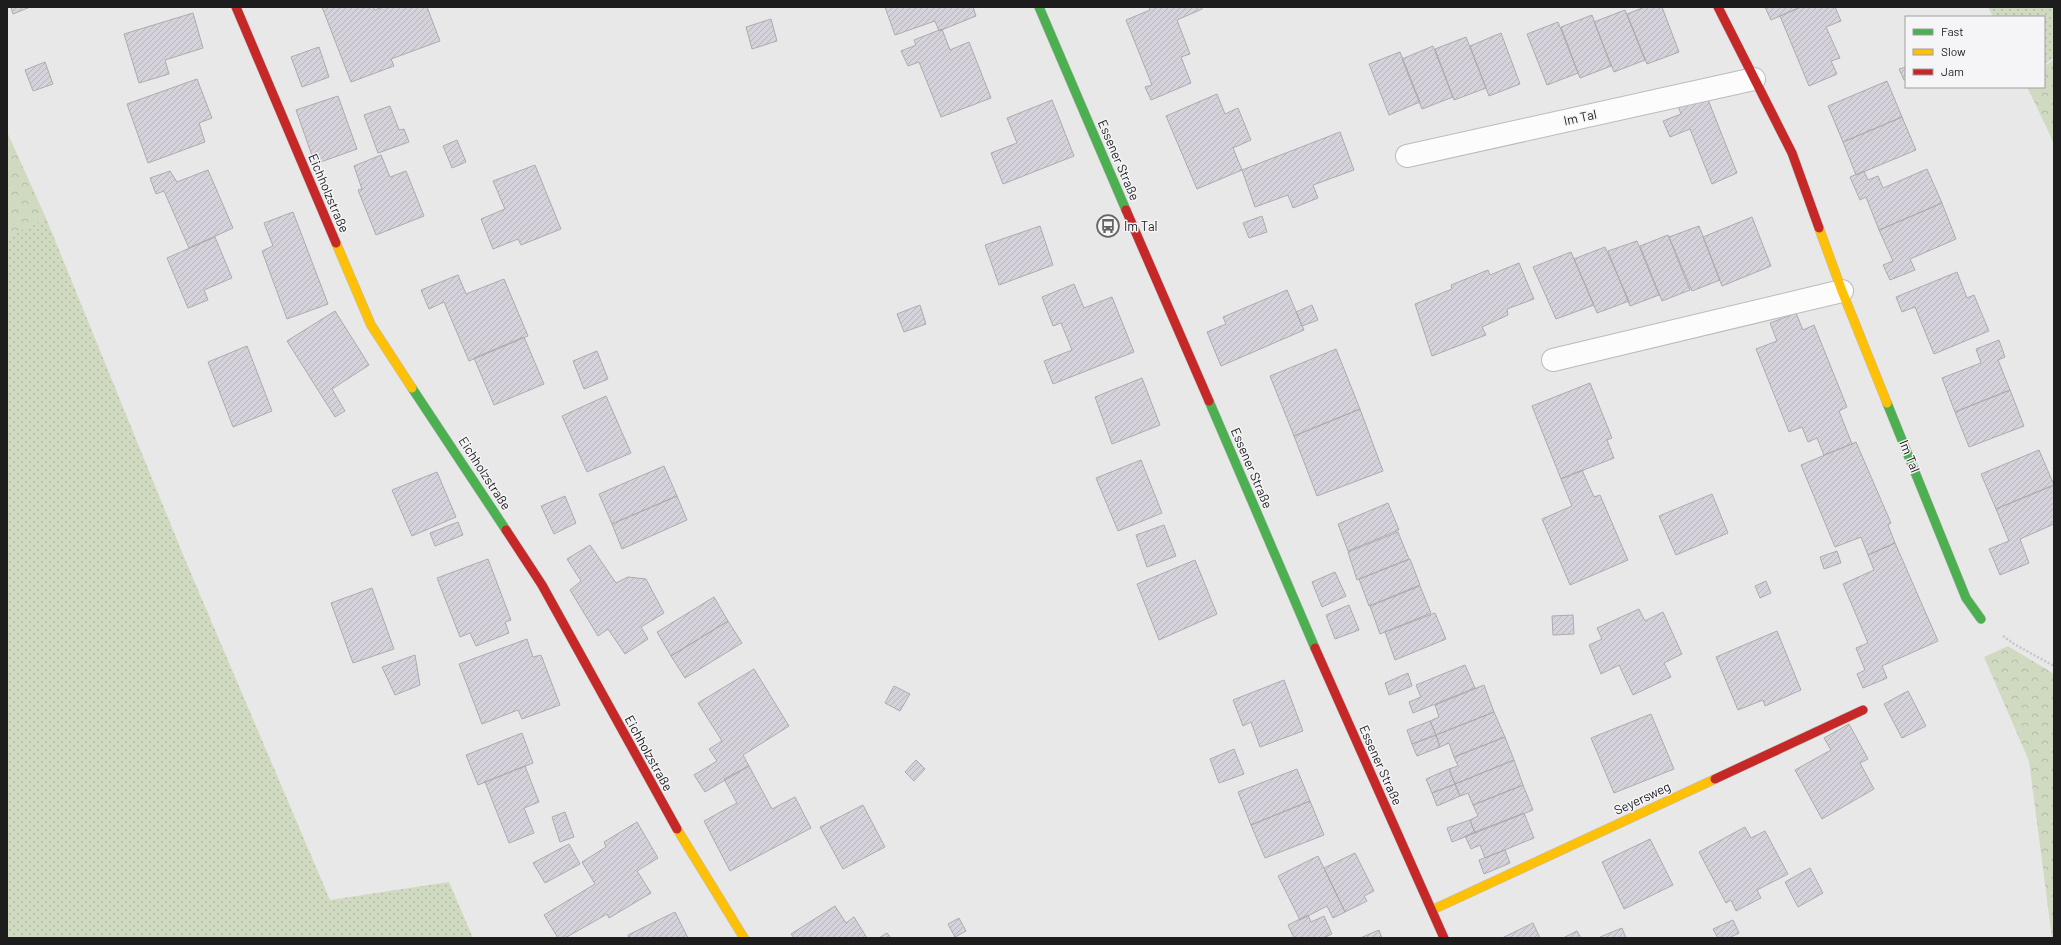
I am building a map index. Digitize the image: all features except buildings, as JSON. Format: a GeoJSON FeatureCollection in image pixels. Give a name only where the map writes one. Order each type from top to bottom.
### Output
{"type":"FeatureCollection","features":[{"type":"Feature","properties":{"kind":"street","name":"Eichholzstraße"},"geometry":{"type":"LineString","coordinates":[[236,7],[371,324],[542,585],[666,812],[744,938]]}},
{"type":"Feature","properties":{"kind":"street","name":"Essener Straße"},"geometry":{"type":"LineString","coordinates":[[1039,7],[1341,708],[1444,938]]}},
{"type":"Feature","properties":{"kind":"street","name":"Im Tal"},"geometry":{"type":"LineString","coordinates":[[1718,7],[1792,153],[1842,291],[1966,598],[1981,619]]}},
{"type":"Feature","properties":{"kind":"street","name":"Im Tal"},"geometry":{"type":"LineString","coordinates":[[1407,156],[1754,79]]}},
{"type":"Feature","properties":{"kind":"street"},"geometry":{"type":"LineString","coordinates":[[1553,360],[1842,291]]}},
{"type":"Feature","properties":{"kind":"street","name":"Seyersweg"},"geometry":{"type":"LineString","coordinates":[[1432,910],[1863,710]]}},
{"type":"Feature","properties":{"kind":"path"},"geometry":{"type":"LineString","coordinates":[[1981,619],[2014,644],[2054,666]]}},
{"type":"Feature","properties":{"kind":"green space"},"geometry":{"type":"Polygon","coordinates":[[[1988,7],[2054,7],[2054,58],[2045,63],[2045,16],[1992,16],[1988,7]]]}},
{"type":"Feature","properties":{"kind":"green space"},"geometry":{"type":"Polygon","coordinates":[[[2054,60],[2054,143],[2027,88],[2045,88],[2045,65],[2054,60]]]}},
{"type":"Feature","properties":{"kind":"green space"},"geometry":{"type":"Polygon","coordinates":[[[7,132],[46,218],[7,237],[7,132]]]}},
{"type":"Feature","properties":{"kind":"green space"},"geometry":{"type":"Polygon","coordinates":[[[46,218],[184,557],[330,900],[449,882],[473,938],[7,938],[7,237],[46,218]]]}},
{"type":"Feature","properties":{"kind":"green space"},"geometry":{"type":"Polygon","coordinates":[[[2008,646],[2054,674],[2054,938],[2052,938],[2029,761],[1984,657],[2008,646]]]}},
{"type":"Feature","properties":{"kind":"traffic: fast"},"geometry":{"type":"LineString","coordinates":[[1039,7],[1126,210]]}},
{"type":"Feature","properties":{"kind":"traffic: fast"},"geometry":{"type":"LineString","coordinates":[[412,388],[506,530]]}},
{"type":"Feature","properties":{"kind":"traffic: fast"},"geometry":{"type":"LineString","coordinates":[[1209,401],[1315,648]]}},
{"type":"Feature","properties":{"kind":"traffic: fast"},"geometry":{"type":"LineString","coordinates":[[1887,403],[1966,598],[1981,619]]}},
{"type":"Feature","properties":{"kind":"traffic: slow"},"geometry":{"type":"LineString","coordinates":[[1819,228],[1842,291],[1887,403]]}},
{"type":"Feature","properties":{"kind":"traffic: slow"},"geometry":{"type":"LineString","coordinates":[[336,243],[371,325],[412,388]]}},
{"type":"Feature","properties":{"kind":"traffic: slow"},"geometry":{"type":"LineString","coordinates":[[1432,910],[1715,779]]}},
{"type":"Feature","properties":{"kind":"traffic: slow"},"geometry":{"type":"LineString","coordinates":[[677,829],[744,938]]}},
{"type":"Feature","properties":{"kind":"traffic: jam"},"geometry":{"type":"LineString","coordinates":[[236,7],[336,243]]}},
{"type":"Feature","properties":{"kind":"traffic: jam"},"geometry":{"type":"LineString","coordinates":[[1718,7],[1792,153],[1819,228]]}},
{"type":"Feature","properties":{"kind":"traffic: jam"},"geometry":{"type":"LineString","coordinates":[[1126,210],[1209,401]]}},
{"type":"Feature","properties":{"kind":"traffic: jam"},"geometry":{"type":"LineString","coordinates":[[506,530],[542,585],[677,829]]}},
{"type":"Feature","properties":{"kind":"traffic: jam"},"geometry":{"type":"LineString","coordinates":[[1315,648],[1444,938]]}},
{"type":"Feature","properties":{"kind":"traffic: jam"},"geometry":{"type":"LineString","coordinates":[[1715,779],[1863,710]]}},
{"type":"Feature","properties":{"kind":"place","name":"Im Tal"},"geometry":{"type":"Point","coordinates":[1108,226]}}]}
